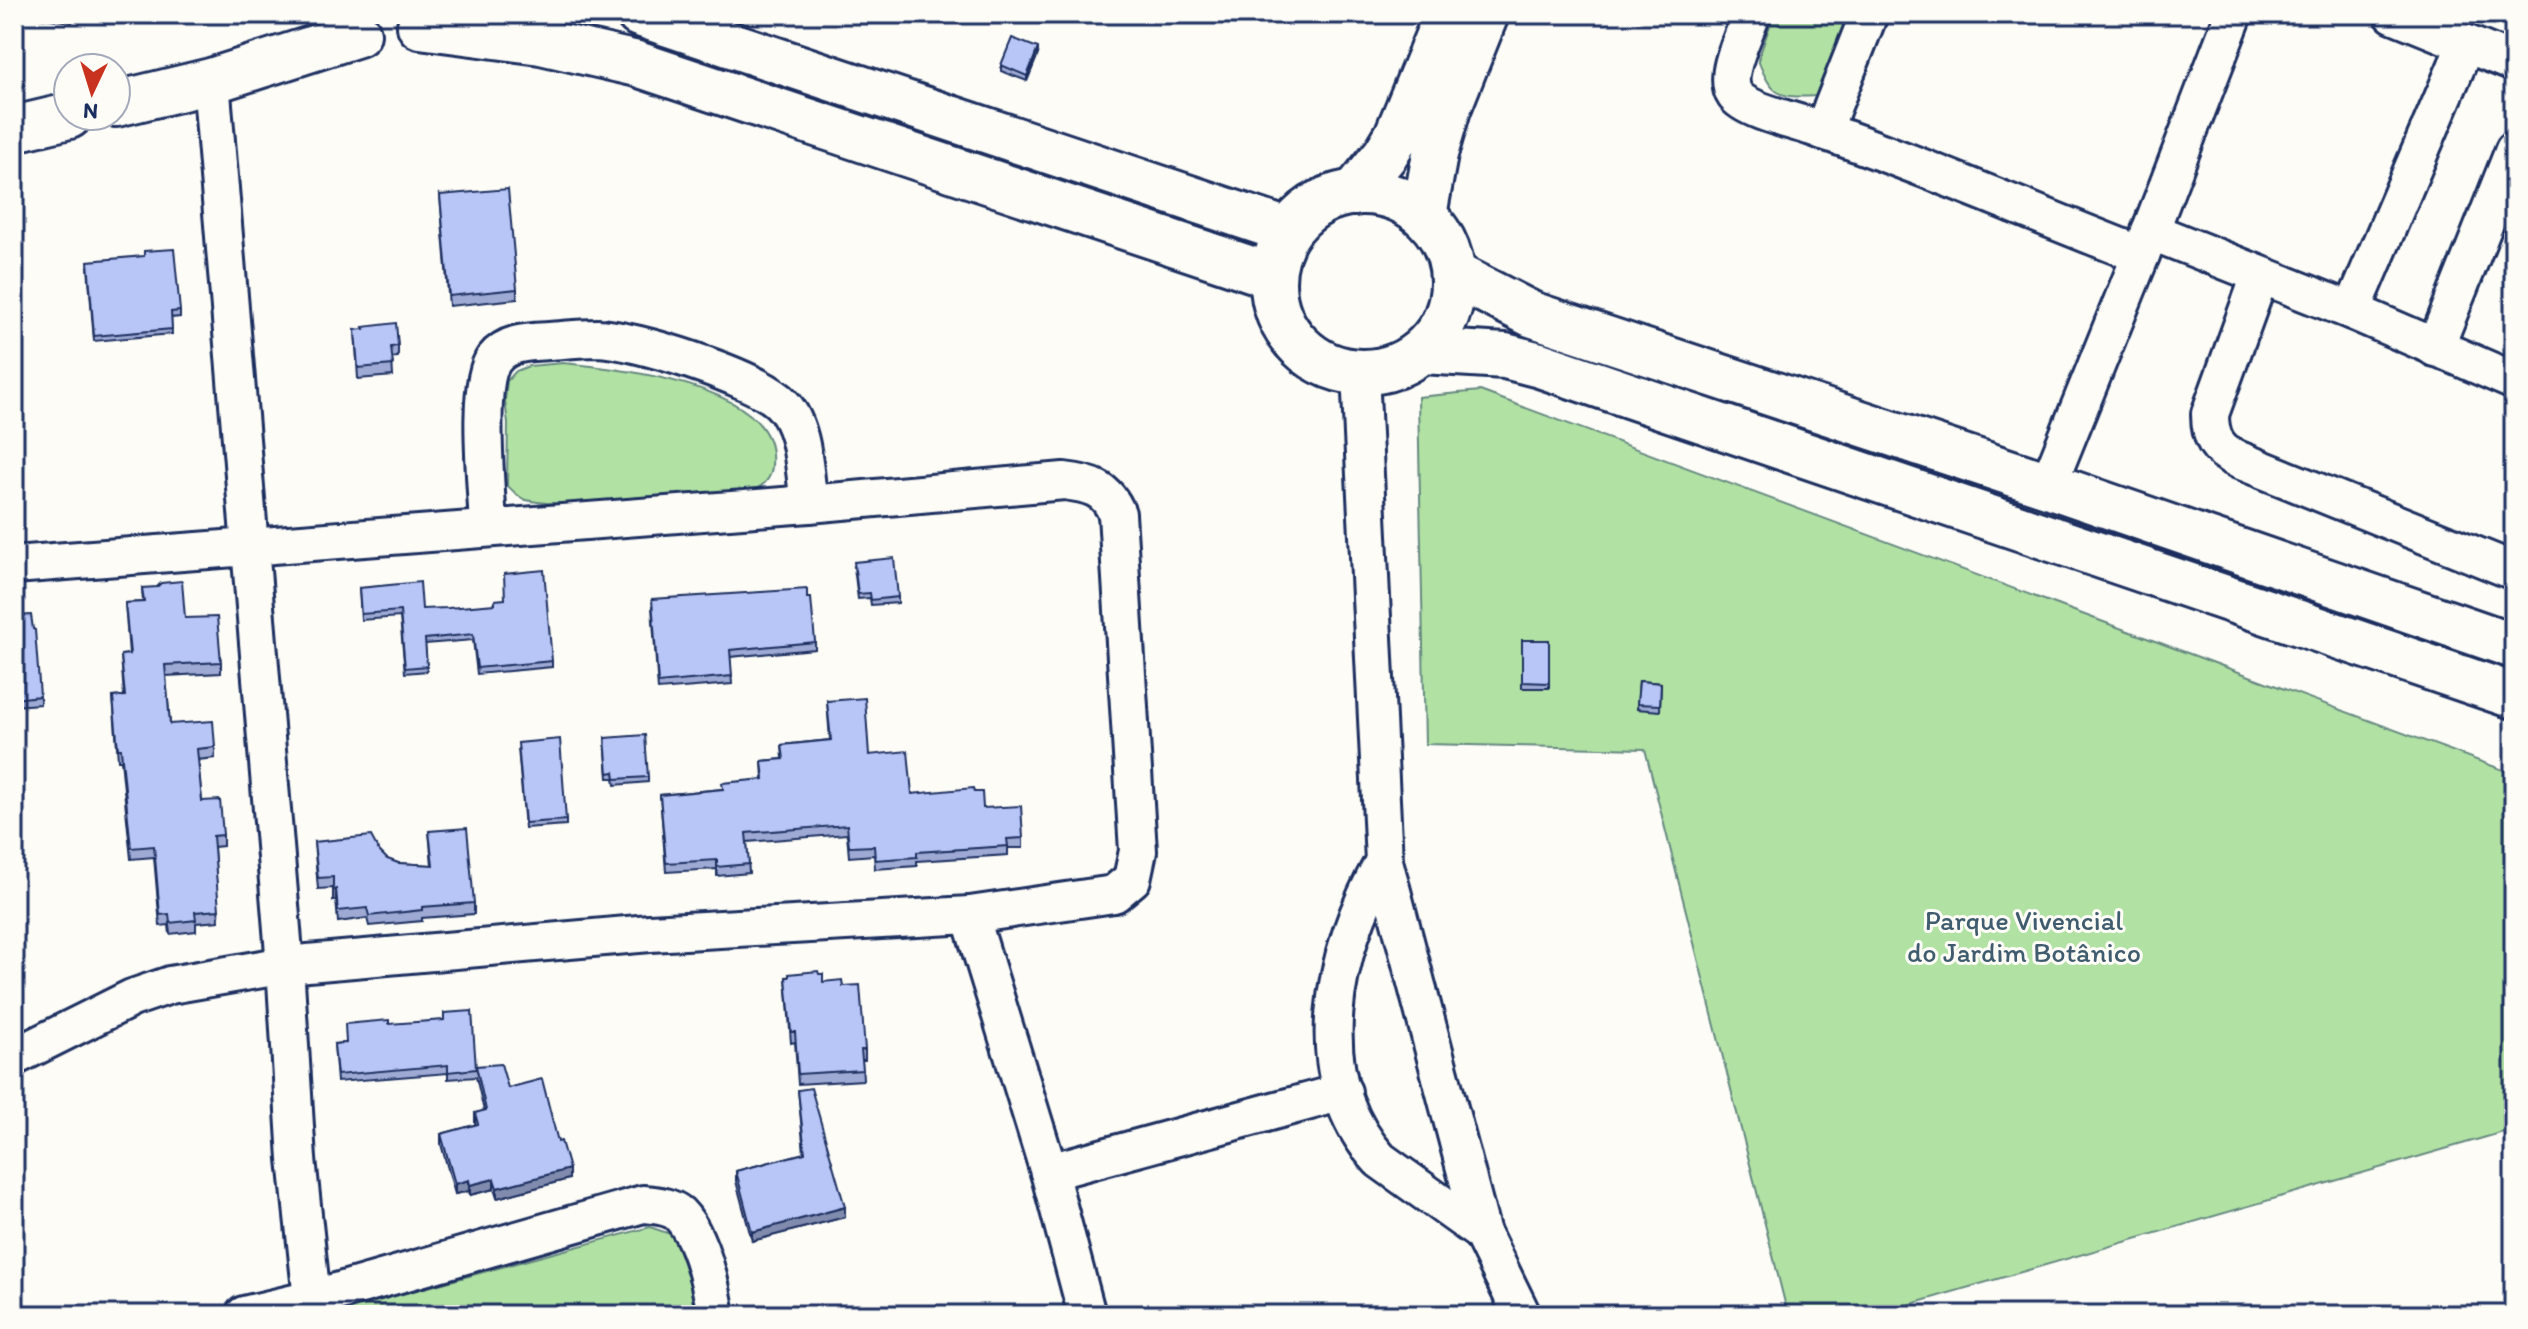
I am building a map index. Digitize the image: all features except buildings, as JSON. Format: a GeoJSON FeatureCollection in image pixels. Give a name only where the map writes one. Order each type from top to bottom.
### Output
{"type":"FeatureCollection","features":[{"type":"Feature","properties":{"kind":"street"},"geometry":{"type":"LineString","coordinates":[[639,14],[1288,231]]}},
{"type":"Feature","properties":{"kind":"street"},"geometry":{"type":"LineString","coordinates":[[1354,193],[1397,135],[1447,14]]}},
{"type":"Feature","properties":{"kind":"street"},"geometry":{"type":"LineString","coordinates":[[1424,215],[1435,154],[1448,109],[1486,14]]}},
{"type":"Feature","properties":{"kind":"street"},"geometry":{"type":"LineString","coordinates":[[1752,14],[1731,69],[1734,94],[1746,104],[2146,243],[2260,276],[2352,311],[2514,381]]}},
{"type":"Feature","properties":{"kind":"street"},"geometry":{"type":"LineString","coordinates":[[1823,131],[1869,14]]}},
{"type":"Feature","properties":{"kind":"street"},"geometry":{"type":"LineString","coordinates":[[2048,485],[2234,14]]}},
{"type":"Feature","properties":{"kind":"street"},"geometry":{"type":"LineString","coordinates":[[2393,14],[2514,63]]}},
{"type":"Feature","properties":{"kind":"street"},"geometry":{"type":"LineString","coordinates":[[132,100],[211,81],[345,24],[379,39],[401,36],[425,20],[637,64],[1272,276]]}},
{"type":"Feature","properties":{"kind":"street"},"geometry":{"type":"LineString","coordinates":[[2352,311],[2466,44]]}},
{"type":"Feature","properties":{"kind":"street"},"geometry":{"type":"LineString","coordinates":[[211,81],[285,965],[297,1159],[314,1307]]}},
{"type":"Feature","properties":{"kind":"street"},"geometry":{"type":"LineString","coordinates":[[14,129],[52,120]]}},
{"type":"Feature","properties":{"kind":"street"},"geometry":{"type":"LineString","coordinates":[[2435,348],[2514,150]]}},
{"type":"Feature","properties":{"kind":"street"},"geometry":{"type":"LineString","coordinates":[[1354,193],[1379,194],[1403,202],[1424,215],[1444,242],[1453,274],[1451,302],[1441,329],[1422,351],[1393,367],[1360,373],[1331,367],[1306,352],[1287,331],[1275,304],[1272,276],[1277,252],[1288,231],[1306,212],[1328,199],[1354,193]]}},
{"type":"Feature","properties":{"kind":"street"},"geometry":{"type":"LineString","coordinates":[[1453,274],[1531,314],[2048,485],[2514,646]]}},
{"type":"Feature","properties":{"kind":"street"},"geometry":{"type":"LineString","coordinates":[[2260,276],[2210,414],[2215,444],[2224,453],[2239,460],[2514,571]]}},
{"type":"Feature","properties":{"kind":"street"},"geometry":{"type":"LineString","coordinates":[[488,527],[484,405],[487,379],[492,361],[504,349],[524,342],[600,338],[677,355],[753,386],[779,401],[792,417],[800,445],[809,504]]}},
{"type":"Feature","properties":{"kind":"street"},"geometry":{"type":"LineString","coordinates":[[1422,351],[1505,356],[1540,365],[2514,696]]}},
{"type":"Feature","properties":{"kind":"street"},"geometry":{"type":"LineString","coordinates":[[1360,373],[1384,861],[1482,1233],[1522,1315]]}},
{"type":"Feature","properties":{"kind":"street"},"geometry":{"type":"LineString","coordinates":[[14,565],[809,504],[1064,481],[1100,488],[1112,500],[1117,514],[1138,851],[1132,879],[1114,894],[970,915],[650,933],[285,965],[170,985],[132,998],[14,1057]]}},
{"type":"Feature","properties":{"kind":"street"},"geometry":{"type":"LineString","coordinates":[[1384,861],[1365,895],[1345,949],[1337,983],[1333,1050],[1343,1092],[1355,1126],[1367,1147],[1380,1160],[1482,1233]]}},
{"type":"Feature","properties":{"kind":"street"},"geometry":{"type":"LineString","coordinates":[[970,915],[1049,1172],[1087,1315]]}},
{"type":"Feature","properties":{"kind":"street"},"geometry":{"type":"LineString","coordinates":[[1049,1172],[1343,1092]]}},
{"type":"Feature","properties":{"kind":"street"},"geometry":{"type":"LineString","coordinates":[[244,1315],[314,1307],[643,1204],[678,1212],[691,1231],[706,1270],[716,1315]]}},
{"type":"Feature","properties":{"kind":"green space"},"geometry":{"type":"Polygon","coordinates":[[[1774,14],[1853,14],[1828,81],[1816,96],[1785,95],[1772,88],[1768,81],[1758,60],[1774,14]]]}},
{"type":"Feature","properties":{"kind":"green space"},"geometry":{"type":"Polygon","coordinates":[[[563,363],[617,369],[686,384],[718,396],[745,411],[764,430],[772,454],[772,470],[768,478],[756,489],[736,493],[568,503],[542,503],[521,498],[507,485],[507,381],[516,371],[529,366],[563,363]]]}},
{"type":"Feature","properties":{"kind":"green space","name":"Parque Vivencial do Jardim Botânico"},"geometry":{"type":"Polygon","coordinates":[[[1480,391],[2514,774],[2514,1129],[1873,1315],[1788,1315],[1645,749],[1425,744],[1418,397],[1480,391]]]}},
{"type":"Feature","properties":{"kind":"green space"},"geometry":{"type":"Polygon","coordinates":[[[650,1227],[673,1235],[690,1282],[694,1315],[346,1315],[350,1308],[650,1227]]]}}]}
